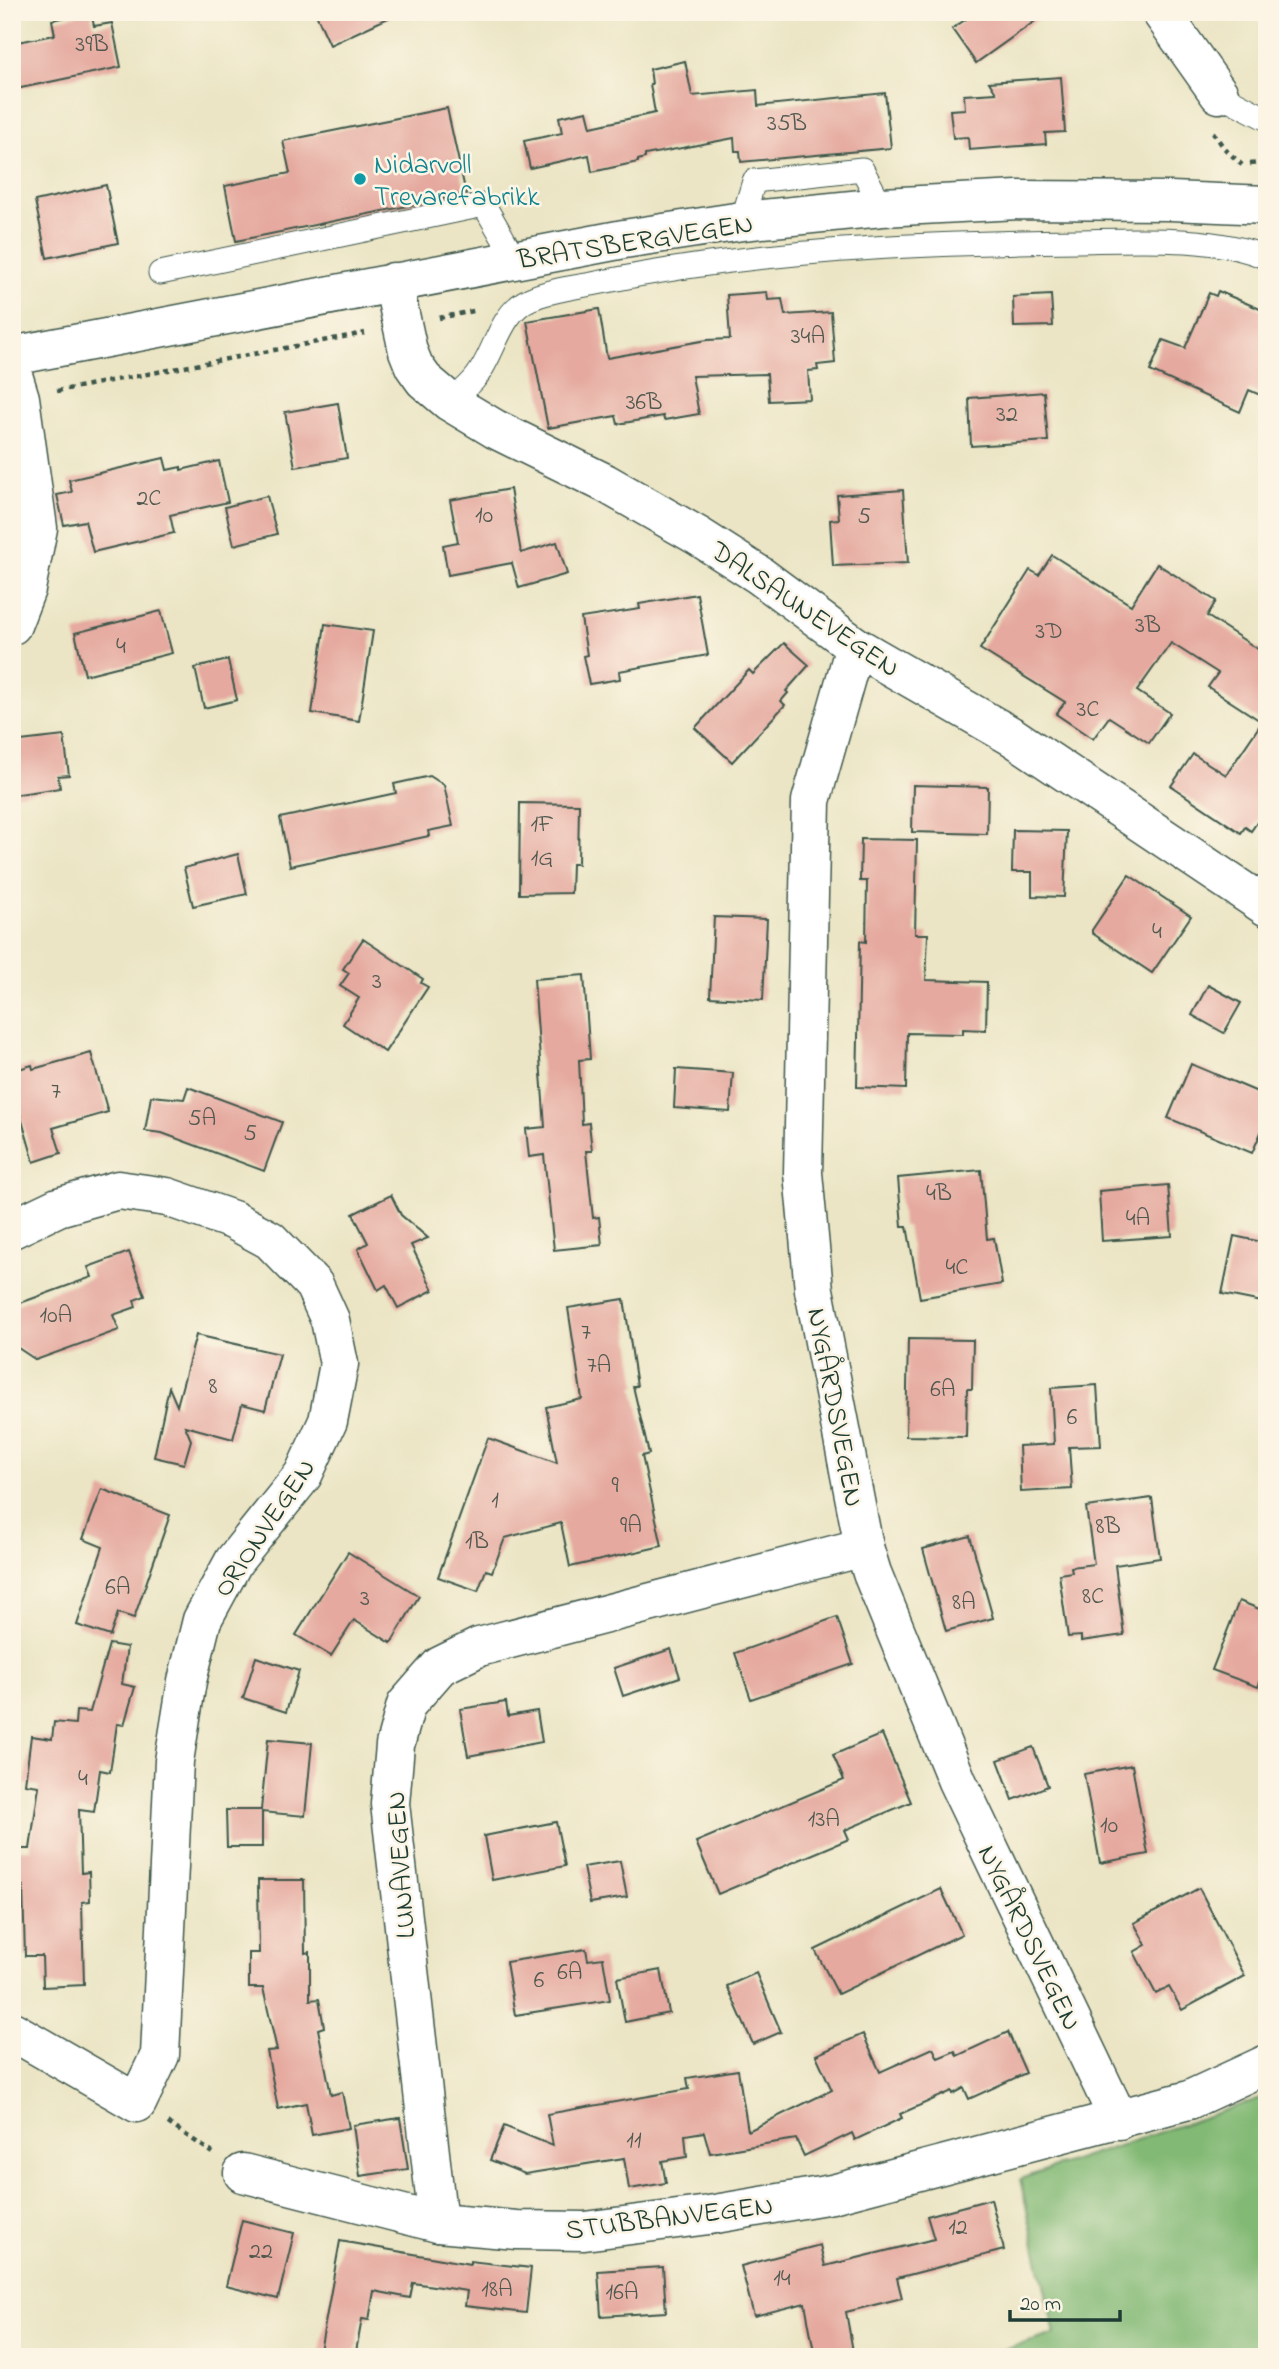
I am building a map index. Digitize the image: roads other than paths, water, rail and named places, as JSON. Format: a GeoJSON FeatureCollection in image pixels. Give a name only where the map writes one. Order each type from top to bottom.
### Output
{"type":"FeatureCollection","features":[{"type":"Feature","properties":{"kind":"street"},"geometry":{"type":"LineString","coordinates":[[1161,12],[1219,94]]}},
{"type":"Feature","properties":{"kind":"street","name":"BRATSBERGVEGEN"},"geometry":{"type":"LineString","coordinates":[[12,356],[515,259],[742,221],[882,207],[1018,200],[1267,205]]}},
{"type":"Feature","properties":{"kind":"street","name":"DALSAUNEVEGEN"},"geometry":{"type":"LineString","coordinates":[[393,282],[414,366],[424,380],[450,402],[495,429],[605,483],[698,536],[760,575],[855,646],[1013,737],[1267,907]]}},
{"type":"Feature","properties":{"kind":"street"},"geometry":{"type":"LineString","coordinates":[[12,625],[26,589],[38,528],[16,385]]}},
{"type":"Feature","properties":{"kind":"street","name":"NYGÅRDSVEGEN"},"geometry":{"type":"LineString","coordinates":[[855,646],[811,801],[803,1173],[814,1290],[864,1547],[957,1781],[1119,2120]]}},
{"type":"Feature","properties":{"kind":"street","name":"ORIONVEGEN"},"geometry":{"type":"LineString","coordinates":[[12,1229],[58,1207],[118,1190],[167,1197],[233,1220],[270,1240],[314,1285],[330,1320],[339,1364],[328,1421],[303,1475],[234,1562],[202,1620],[187,1681],[174,1761],[160,2055],[137,2103],[12,2031]]}},
{"type":"Feature","properties":{"kind":"street","name":"LUNAVEGEN"},"geometry":{"type":"LineString","coordinates":[[438,2223],[390,1804],[395,1745],[406,1705],[440,1665],[479,1647],[864,1547]]}},
{"type":"Feature","properties":{"kind":"street","name":"STUBBANVEGEN"},"geometry":{"type":"LineString","coordinates":[[243,2173],[438,2223],[517,2230],[584,2231],[709,2215],[832,2194],[1189,2100],[1267,2064]]}},
{"type":"Feature","properties":{"kind":"lane"},"geometry":{"type":"LineString","coordinates":[[1219,94],[1267,119]]}},
{"type":"Feature","properties":{"kind":"lane"},"geometry":{"type":"LineString","coordinates":[[160,273],[484,205],[515,259]]}},
{"type":"Feature","properties":{"kind":"lane"},"geometry":{"type":"LineString","coordinates":[[450,402],[478,375],[509,317],[527,300],[611,280],[705,263],[854,248],[1122,240],[1233,246],[1267,258]]}},
{"type":"Feature","properties":{"kind":"place","name":"Nidarvoll Trevarefabrikk"},"geometry":{"type":"Point","coordinates":[360,179]}}]}
